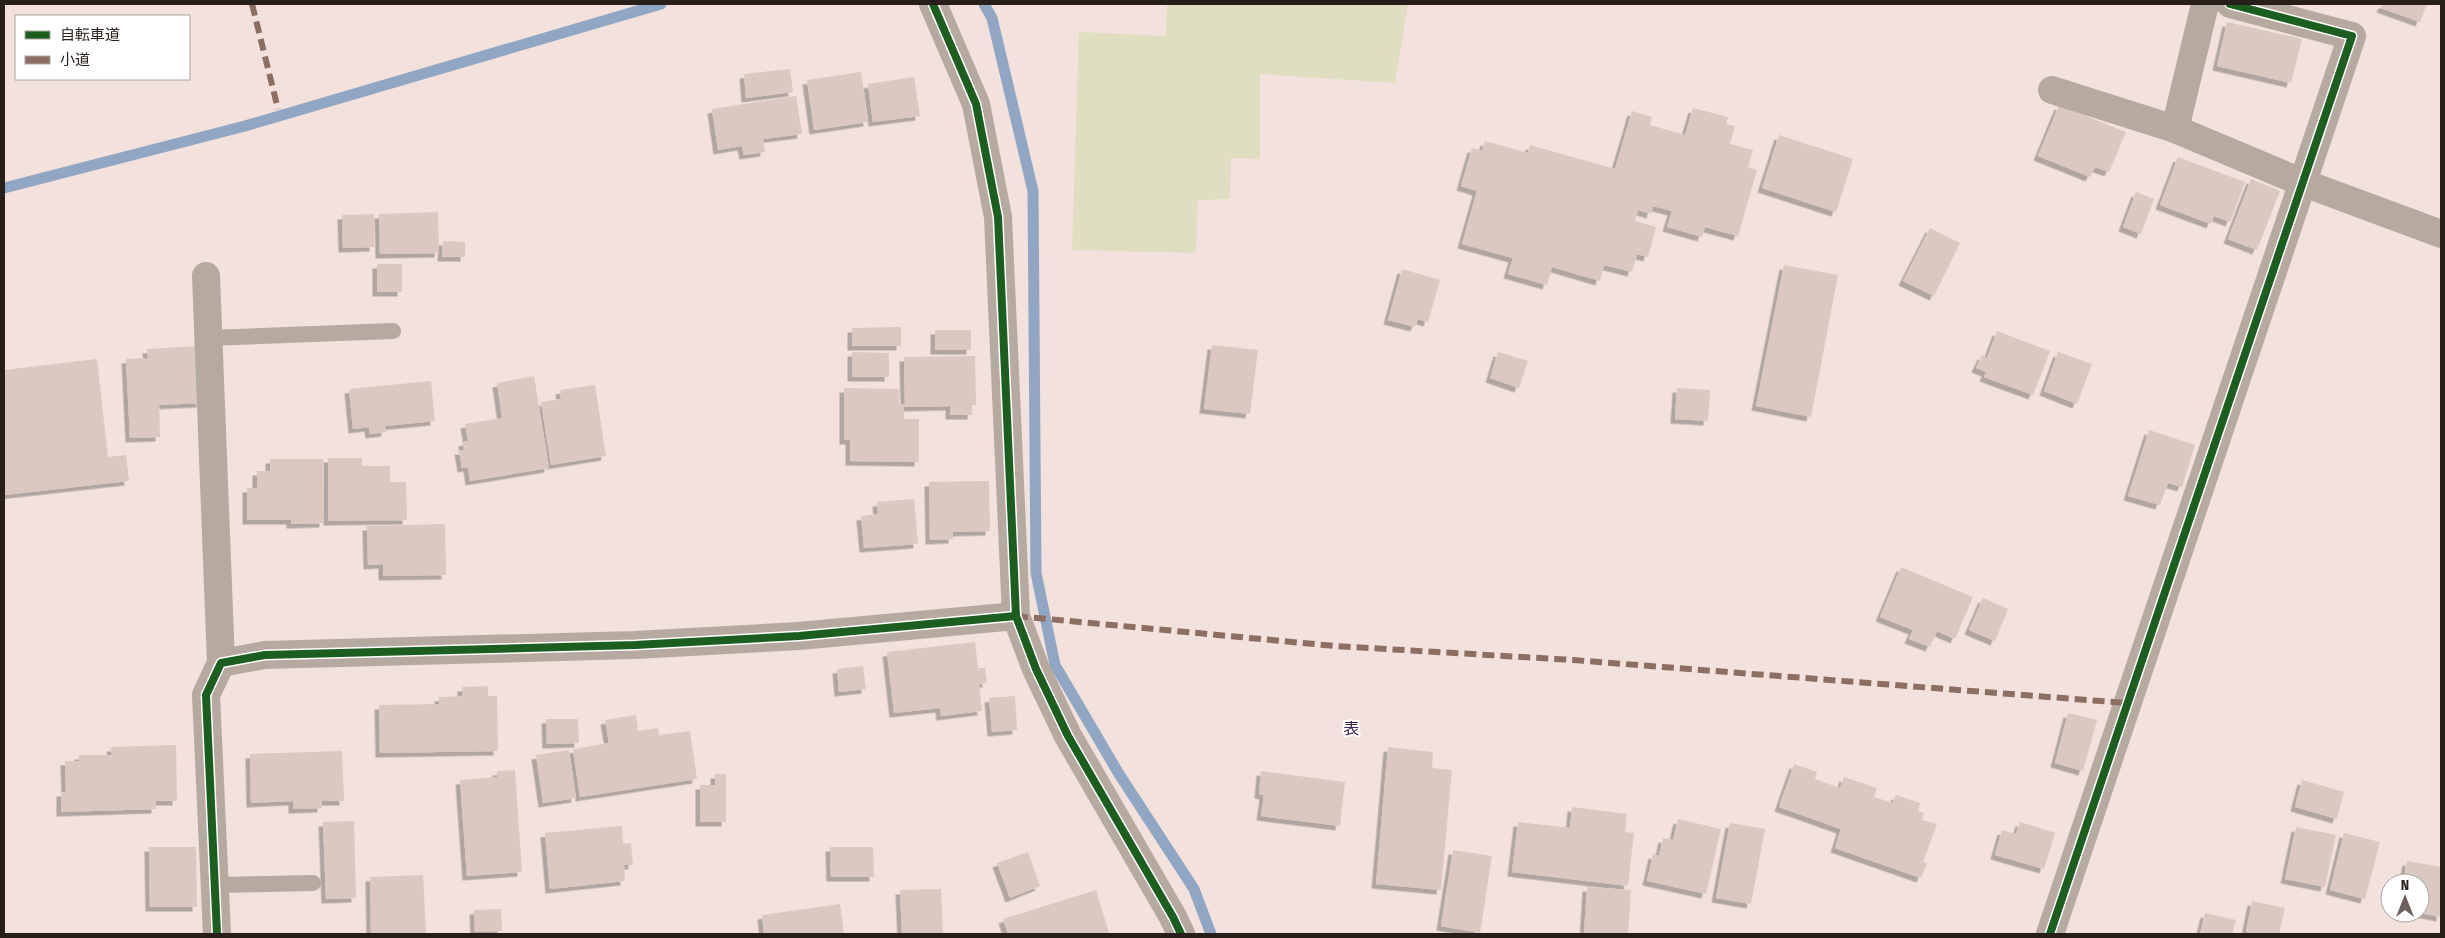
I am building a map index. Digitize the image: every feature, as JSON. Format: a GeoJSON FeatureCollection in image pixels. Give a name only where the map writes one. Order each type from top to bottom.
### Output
{"type":"FeatureCollection","features":[{"type":"Feature","properties":{"kind":"street"},"geometry":{"type":"LineString","coordinates":[[933,4],[976,104],[998,217],[1016,616],[1036,669],[1068,736],[1181,934]]}},
{"type":"Feature","properties":{"kind":"street"},"geometry":{"type":"LineString","coordinates":[[2175,130],[2204,4]]}},
{"type":"Feature","properties":{"kind":"street"},"geometry":{"type":"LineString","coordinates":[[2050,934],[2301,182],[2352,36],[2230,4]]}},
{"type":"Feature","properties":{"kind":"street"},"geometry":{"type":"LineString","coordinates":[[2052,90],[2175,130],[2301,182],[2441,234]]}},
{"type":"Feature","properties":{"kind":"street"},"geometry":{"type":"LineString","coordinates":[[206,276],[221,663],[206,695],[217,934]]}},
{"type":"Feature","properties":{"kind":"street"},"geometry":{"type":"LineString","coordinates":[[221,663],[265,655],[635,645],[799,636],[1016,616]]}},
{"type":"Feature","properties":{"kind":"lane"},"geometry":{"type":"LineString","coordinates":[[208,338],[393,331]]}},
{"type":"Feature","properties":{"kind":"lane"},"geometry":{"type":"LineString","coordinates":[[216,885],[314,883]]}},
{"type":"Feature","properties":{"kind":"shaded area"},"geometry":{"type":"Polygon","coordinates":[[[1167,4],[1408,4],[1395,83],[1260,74],[1260,159],[1231,158],[1230,199],[1198,200],[1196,253],[1072,250],[1079,32],[1166,36],[1167,4]]]}},
{"type":"Feature","properties":{"kind":"building"},"geometry":{"type":"Polygon","coordinates":[[[2383,4],[2427,4],[2420,22],[2381,8],[2383,4]]]}},
{"type":"Feature","properties":{"kind":"building"},"geometry":{"type":"Polygon","coordinates":[[[2227,22],[2302,39],[2291,83],[2217,66],[2227,22]]]}},
{"type":"Feature","properties":{"kind":"building"},"geometry":{"type":"Polygon","coordinates":[[[790,69],[793,92],[746,98],[744,74],[790,69]]]}},
{"type":"Feature","properties":{"kind":"building"},"geometry":{"type":"Polygon","coordinates":[[[861,72],[868,122],[814,130],[807,80],[861,72]]]}},
{"type":"Feature","properties":{"kind":"building"},"geometry":{"type":"Polygon","coordinates":[[[914,77],[920,116],[873,122],[868,84],[914,77]]]}},
{"type":"Feature","properties":{"kind":"building"},"geometry":{"type":"Polygon","coordinates":[[[796,96],[802,134],[763,139],[765,152],[744,155],[742,146],[718,150],[712,109],[796,96]]]}},
{"type":"Feature","properties":{"kind":"building"},"geometry":{"type":"Polygon","coordinates":[[[2059,105],[2126,132],[2109,172],[2095,167],[2090,177],[2038,156],[2059,105]]]}},
{"type":"Feature","properties":{"kind":"building"},"geometry":{"type":"Polygon","coordinates":[[[1693,108],[1728,117],[1726,124],[1735,126],[1730,144],[1753,150],[1748,167],[1757,170],[1738,236],[1705,227],[1702,237],[1667,227],[1672,211],[1653,206],[1651,214],[1638,210],[1635,221],[1656,227],[1648,257],[1637,254],[1632,272],[1604,265],[1600,281],[1552,267],[1547,285],[1508,274],[1513,258],[1462,244],[1477,191],[1461,186],[1472,148],[1482,151],[1485,141],[1528,153],[1530,145],[1615,169],[1632,111],[1652,117],[1650,125],[1685,135],[1693,108]]]}},
{"type":"Feature","properties":{"kind":"building"},"geometry":{"type":"Polygon","coordinates":[[[1779,135],[1853,159],[1836,212],[1762,188],[1779,135]]]}},
{"type":"Feature","properties":{"kind":"building"},"geometry":{"type":"Polygon","coordinates":[[[2178,157],[2245,182],[2230,222],[2214,216],[2211,224],[2160,205],[2178,157]]]}},
{"type":"Feature","properties":{"kind":"building"},"geometry":{"type":"Polygon","coordinates":[[[2251,179],[2280,191],[2257,250],[2228,239],[2251,179]]]}},
{"type":"Feature","properties":{"kind":"building"},"geometry":{"type":"Polygon","coordinates":[[[2136,192],[2154,199],[2141,234],[2123,227],[2136,192]]]}},
{"type":"Feature","properties":{"kind":"building"},"geometry":{"type":"Polygon","coordinates":[[[438,212],[439,253],[380,254],[379,214],[438,212]]]}},
{"type":"Feature","properties":{"kind":"building"},"geometry":{"type":"Polygon","coordinates":[[[374,214],[374,247],[343,248],[342,215],[374,214]]]}},
{"type":"Feature","properties":{"kind":"building"},"geometry":{"type":"Polygon","coordinates":[[[1930,228],[1960,243],[1934,296],[1903,281],[1930,228]]]}},
{"type":"Feature","properties":{"kind":"building"},"geometry":{"type":"Polygon","coordinates":[[[443,241],[465,242],[465,257],[442,257],[443,241]]]}},
{"type":"Feature","properties":{"kind":"building"},"geometry":{"type":"Polygon","coordinates":[[[377,264],[402,264],[402,292],[377,292],[377,264]]]}},
{"type":"Feature","properties":{"kind":"building"},"geometry":{"type":"Polygon","coordinates":[[[1784,265],[1838,275],[1811,417],[1756,406],[1784,265]]]}},
{"type":"Feature","properties":{"kind":"building"},"geometry":{"type":"Polygon","coordinates":[[[1402,269],[1440,280],[1428,322],[1418,319],[1415,327],[1388,320],[1402,269]]]}},
{"type":"Feature","properties":{"kind":"building"},"geometry":{"type":"Polygon","coordinates":[[[901,327],[901,346],[852,346],[852,328],[901,327]]]}},
{"type":"Feature","properties":{"kind":"building"},"geometry":{"type":"Polygon","coordinates":[[[935,330],[971,330],[971,350],[935,350],[935,330]]]}},
{"type":"Feature","properties":{"kind":"building"},"geometry":{"type":"Polygon","coordinates":[[[1997,331],[2050,351],[2033,395],[1984,377],[1986,372],[1976,368],[1982,355],[1987,358],[1997,331]]]}},
{"type":"Feature","properties":{"kind":"building"},"geometry":{"type":"Polygon","coordinates":[[[1212,345],[1258,350],[1250,414],[1204,409],[1212,345]]]}},
{"type":"Feature","properties":{"kind":"building"},"geometry":{"type":"Polygon","coordinates":[[[198,346],[201,403],[159,405],[160,437],[130,438],[126,359],[148,358],[147,349],[198,346]]]}},
{"type":"Feature","properties":{"kind":"building"},"geometry":{"type":"Polygon","coordinates":[[[852,352],[889,353],[889,377],[852,377],[852,352]]]}},
{"type":"Feature","properties":{"kind":"building"},"geometry":{"type":"Polygon","coordinates":[[[1498,352],[1528,361],[1519,388],[1490,378],[1498,352]]]}},
{"type":"Feature","properties":{"kind":"building"},"geometry":{"type":"Polygon","coordinates":[[[2058,352],[2092,364],[2077,404],[2044,391],[2058,352]]]}},
{"type":"Feature","properties":{"kind":"building"},"geometry":{"type":"Polygon","coordinates":[[[975,356],[976,405],[972,405],[972,415],[950,415],[950,406],[904,407],[904,419],[919,419],[919,462],[850,461],[850,440],[844,440],[844,388],[899,389],[899,404],[905,404],[904,357],[975,356]]]}},
{"type":"Feature","properties":{"kind":"building"},"geometry":{"type":"Polygon","coordinates":[[[97,359],[108,457],[126,455],[129,481],[4,495],[4,370],[97,359]]]}},
{"type":"Feature","properties":{"kind":"building"},"geometry":{"type":"Polygon","coordinates":[[[534,376],[549,468],[470,481],[468,467],[462,468],[459,450],[464,450],[463,442],[468,441],[465,424],[502,418],[497,383],[534,376]]]}},
{"type":"Feature","properties":{"kind":"building"},"geometry":{"type":"Polygon","coordinates":[[[431,381],[435,421],[385,426],[386,432],[370,434],[369,427],[353,429],[349,389],[431,381]]]}},
{"type":"Feature","properties":{"kind":"building"},"geometry":{"type":"Polygon","coordinates":[[[595,385],[606,456],[551,465],[541,402],[561,399],[560,390],[595,385]]]}},
{"type":"Feature","properties":{"kind":"building"},"geometry":{"type":"Polygon","coordinates":[[[1677,388],[1710,390],[1708,421],[1675,419],[1677,388]]]}},
{"type":"Feature","properties":{"kind":"building"},"geometry":{"type":"Polygon","coordinates":[[[2149,430],[2195,445],[2182,487],[2168,483],[2160,505],[2128,496],[2149,430]]]}},
{"type":"Feature","properties":{"kind":"building"},"geometry":{"type":"Polygon","coordinates":[[[328,458],[362,458],[362,466],[390,466],[390,482],[406,482],[407,520],[328,521],[328,458]]]}},
{"type":"Feature","properties":{"kind":"building"},"geometry":{"type":"Polygon","coordinates":[[[270,459],[323,459],[324,523],[291,524],[291,520],[247,520],[247,488],[257,488],[257,471],[270,471],[270,459]]]}},
{"type":"Feature","properties":{"kind":"building"},"geometry":{"type":"Polygon","coordinates":[[[989,481],[990,531],[953,532],[953,539],[930,540],[929,482],[989,481]]]}},
{"type":"Feature","properties":{"kind":"building"},"geometry":{"type":"Polygon","coordinates":[[[914,499],[918,544],[864,548],[861,516],[878,514],[877,502],[914,499]]]}},
{"type":"Feature","properties":{"kind":"building"},"geometry":{"type":"Polygon","coordinates":[[[445,524],[446,575],[383,576],[383,564],[368,565],[367,526],[445,524]]]}},
{"type":"Feature","properties":{"kind":"building"},"geometry":{"type":"Polygon","coordinates":[[[1901,567],[1973,597],[1955,639],[1937,631],[1930,647],[1909,639],[1913,630],[1880,617],[1901,567]]]}},
{"type":"Feature","properties":{"kind":"building"},"geometry":{"type":"Polygon","coordinates":[[[1983,598],[2008,609],[1995,641],[1969,630],[1983,598]]]}},
{"type":"Feature","properties":{"kind":"building"},"geometry":{"type":"Polygon","coordinates":[[[975,642],[978,668],[985,668],[987,683],[979,684],[982,711],[941,716],[940,708],[894,713],[887,652],[975,642]]]}},
{"type":"Feature","properties":{"kind":"building"},"geometry":{"type":"Polygon","coordinates":[[[863,666],[866,689],[839,692],[837,669],[863,666]]]}},
{"type":"Feature","properties":{"kind":"building"},"geometry":{"type":"Polygon","coordinates":[[[488,686],[488,696],[497,696],[498,751],[380,753],[379,705],[439,704],[439,697],[462,696],[462,687],[488,686]]]}},
{"type":"Feature","properties":{"kind":"building"},"geometry":{"type":"Polygon","coordinates":[[[1015,696],[1017,730],[992,732],[989,698],[1015,696]]]}},
{"type":"Feature","properties":{"kind":"building"},"geometry":{"type":"Polygon","coordinates":[[[2068,713],[2097,720],[2083,771],[2055,763],[2068,713]]]}},
{"type":"Feature","properties":{"kind":"building"},"geometry":{"type":"Polygon","coordinates":[[[636,715],[638,731],[658,728],[659,735],[690,731],[697,779],[580,797],[573,749],[609,743],[605,720],[636,715]]]}},
{"type":"Feature","properties":{"kind":"building"},"geometry":{"type":"Polygon","coordinates":[[[546,719],[578,719],[579,743],[547,744],[546,719]]]}},
{"type":"Feature","properties":{"kind":"building"},"geometry":{"type":"Polygon","coordinates":[[[176,745],[177,801],[156,801],[156,809],[61,812],[61,792],[66,792],[65,761],[79,761],[79,755],[112,755],[111,747],[176,745]]]}},
{"type":"Feature","properties":{"kind":"building"},"geometry":{"type":"Polygon","coordinates":[[[1388,747],[1433,752],[1432,768],[1452,770],[1441,890],[1376,884],[1388,747]]]}},
{"type":"Feature","properties":{"kind":"building"},"geometry":{"type":"Polygon","coordinates":[[[569,750],[576,798],[543,803],[536,755],[569,750]]]}},
{"type":"Feature","properties":{"kind":"building"},"geometry":{"type":"Polygon","coordinates":[[[342,751],[344,801],[322,801],[322,808],[293,809],[293,801],[251,803],[250,754],[342,751]]]}},
{"type":"Feature","properties":{"kind":"building"},"geometry":{"type":"Polygon","coordinates":[[[1794,764],[1817,772],[1815,779],[1840,788],[1844,777],[1877,788],[1874,797],[1893,803],[1896,795],[1920,803],[1918,811],[1924,813],[1922,820],[1937,824],[1923,862],[1927,863],[1921,878],[1835,848],[1841,829],[1779,807],[1794,764]]]}},
{"type":"Feature","properties":{"kind":"building"},"geometry":{"type":"Polygon","coordinates":[[[515,770],[522,872],[467,876],[460,780],[497,777],[497,771],[515,770]]]}},
{"type":"Feature","properties":{"kind":"building"},"geometry":{"type":"Polygon","coordinates":[[[1261,771],[1345,782],[1340,826],[1261,816],[1264,795],[1259,794],[1261,771]]]}},
{"type":"Feature","properties":{"kind":"building"},"geometry":{"type":"Polygon","coordinates":[[[715,774],[726,774],[726,822],[700,822],[700,785],[715,785],[715,774]]]}},
{"type":"Feature","properties":{"kind":"building"},"geometry":{"type":"Polygon","coordinates":[[[2302,780],[2344,792],[2337,819],[2295,807],[2302,780]]]}},
{"type":"Feature","properties":{"kind":"building"},"geometry":{"type":"Polygon","coordinates":[[[1572,807],[1627,814],[1625,832],[1634,833],[1628,886],[1512,872],[1518,822],[1570,828],[1572,807]]]}},
{"type":"Feature","properties":{"kind":"building"},"geometry":{"type":"Polygon","coordinates":[[[1678,819],[1721,829],[1706,894],[1647,881],[1653,854],[1659,856],[1663,838],[1673,840],[1678,819]]]}},
{"type":"Feature","properties":{"kind":"building"},"geometry":{"type":"Polygon","coordinates":[[[354,821],[356,898],[326,899],[323,822],[354,821]]]}},
{"type":"Feature","properties":{"kind":"building"},"geometry":{"type":"Polygon","coordinates":[[[2020,822],[2055,833],[2044,869],[1995,855],[2002,830],[2016,834],[2020,822]]]}},
{"type":"Feature","properties":{"kind":"building"},"geometry":{"type":"Polygon","coordinates":[[[1730,823],[1765,829],[1751,904],[1716,898],[1730,823]]]}},
{"type":"Feature","properties":{"kind":"building"},"geometry":{"type":"Polygon","coordinates":[[[622,826],[623,844],[631,843],[633,865],[624,865],[625,881],[550,889],[545,833],[622,826]]]}},
{"type":"Feature","properties":{"kind":"building"},"geometry":{"type":"Polygon","coordinates":[[[2296,827],[2336,835],[2325,887],[2285,879],[2296,827]]]}},
{"type":"Feature","properties":{"kind":"building"},"geometry":{"type":"Polygon","coordinates":[[[2344,833],[2380,842],[2365,899],[2330,890],[2344,833]]]}},
{"type":"Feature","properties":{"kind":"building"},"geometry":{"type":"Polygon","coordinates":[[[149,847],[196,847],[197,907],[150,907],[149,847]]]}},
{"type":"Feature","properties":{"kind":"building"},"geometry":{"type":"Polygon","coordinates":[[[830,847],[873,847],[874,877],[831,877],[830,847]]]}},
{"type":"Feature","properties":{"kind":"building"},"geometry":{"type":"Polygon","coordinates":[[[1453,850],[1492,856],[1480,933],[1441,926],[1453,850]]]}},
{"type":"Feature","properties":{"kind":"building"},"geometry":{"type":"Polygon","coordinates":[[[1028,852],[1040,886],[1010,898],[997,863],[1028,852]]]}},
{"type":"Feature","properties":{"kind":"building"},"geometry":{"type":"Polygon","coordinates":[[[2407,861],[2441,867],[2441,917],[2430,915],[2430,873],[2405,873],[2407,861]]]}},
{"type":"Feature","properties":{"kind":"building"},"geometry":{"type":"Polygon","coordinates":[[[423,875],[426,934],[371,934],[370,877],[423,875]]]}},
{"type":"Feature","properties":{"kind":"building"},"geometry":{"type":"Polygon","coordinates":[[[1587,887],[1631,890],[1628,934],[1584,934],[1587,887]]]}},
{"type":"Feature","properties":{"kind":"building"},"geometry":{"type":"Polygon","coordinates":[[[941,889],[943,934],[902,934],[900,890],[941,889]]]}},
{"type":"Feature","properties":{"kind":"building"},"geometry":{"type":"Polygon","coordinates":[[[1096,890],[1109,933],[1008,934],[1003,919],[1096,890]]]}},
{"type":"Feature","properties":{"kind":"building"},"geometry":{"type":"Polygon","coordinates":[[[2252,901],[2285,908],[2279,934],[2246,932],[2252,901]]]}},
{"type":"Feature","properties":{"kind":"building"},"geometry":{"type":"Polygon","coordinates":[[[840,904],[844,934],[764,934],[762,915],[840,904]]]}},
{"type":"Feature","properties":{"kind":"building"},"geometry":{"type":"Polygon","coordinates":[[[501,909],[502,931],[475,932],[474,910],[501,909]]]}},
{"type":"Feature","properties":{"kind":"building"},"geometry":{"type":"Polygon","coordinates":[[[2205,913],[2236,920],[2232,934],[2200,934],[2205,913]]]}},
{"type":"Feature","properties":{"kind":"waterway"},"geometry":{"type":"LineString","coordinates":[[4,188],[245,126],[661,4]]}},
{"type":"Feature","properties":{"kind":"waterway"},"geometry":{"type":"LineString","coordinates":[[984,4],[992,18],[1033,191],[1036,573],[1055,665],[1119,774],[1194,889],[1211,934]]}},
{"type":"Feature","properties":{"kind":"marked path"},"geometry":{"type":"LineString","coordinates":[[252,4],[278,109]]}},
{"type":"Feature","properties":{"kind":"marked path"},"geometry":{"type":"LineString","coordinates":[[1016,616],[1335,646],[1573,660],[2126,703]]}},
{"type":"Feature","properties":{"kind":"cycle path"},"geometry":{"type":"LineString","coordinates":[[933,4],[976,104],[998,217],[1016,616],[1036,669],[1068,736],[1181,934]]}},
{"type":"Feature","properties":{"kind":"cycle path"},"geometry":{"type":"LineString","coordinates":[[2050,934],[2352,36],[2230,4]]}},
{"type":"Feature","properties":{"kind":"cycle path"},"geometry":{"type":"LineString","coordinates":[[217,934],[206,695],[221,663],[265,655],[635,645],[799,636],[1016,616]]}},
{"type":"Feature","properties":{"kind":"district","name":"表"},"geometry":{"type":"Point","coordinates":[1351,728]}}]}
